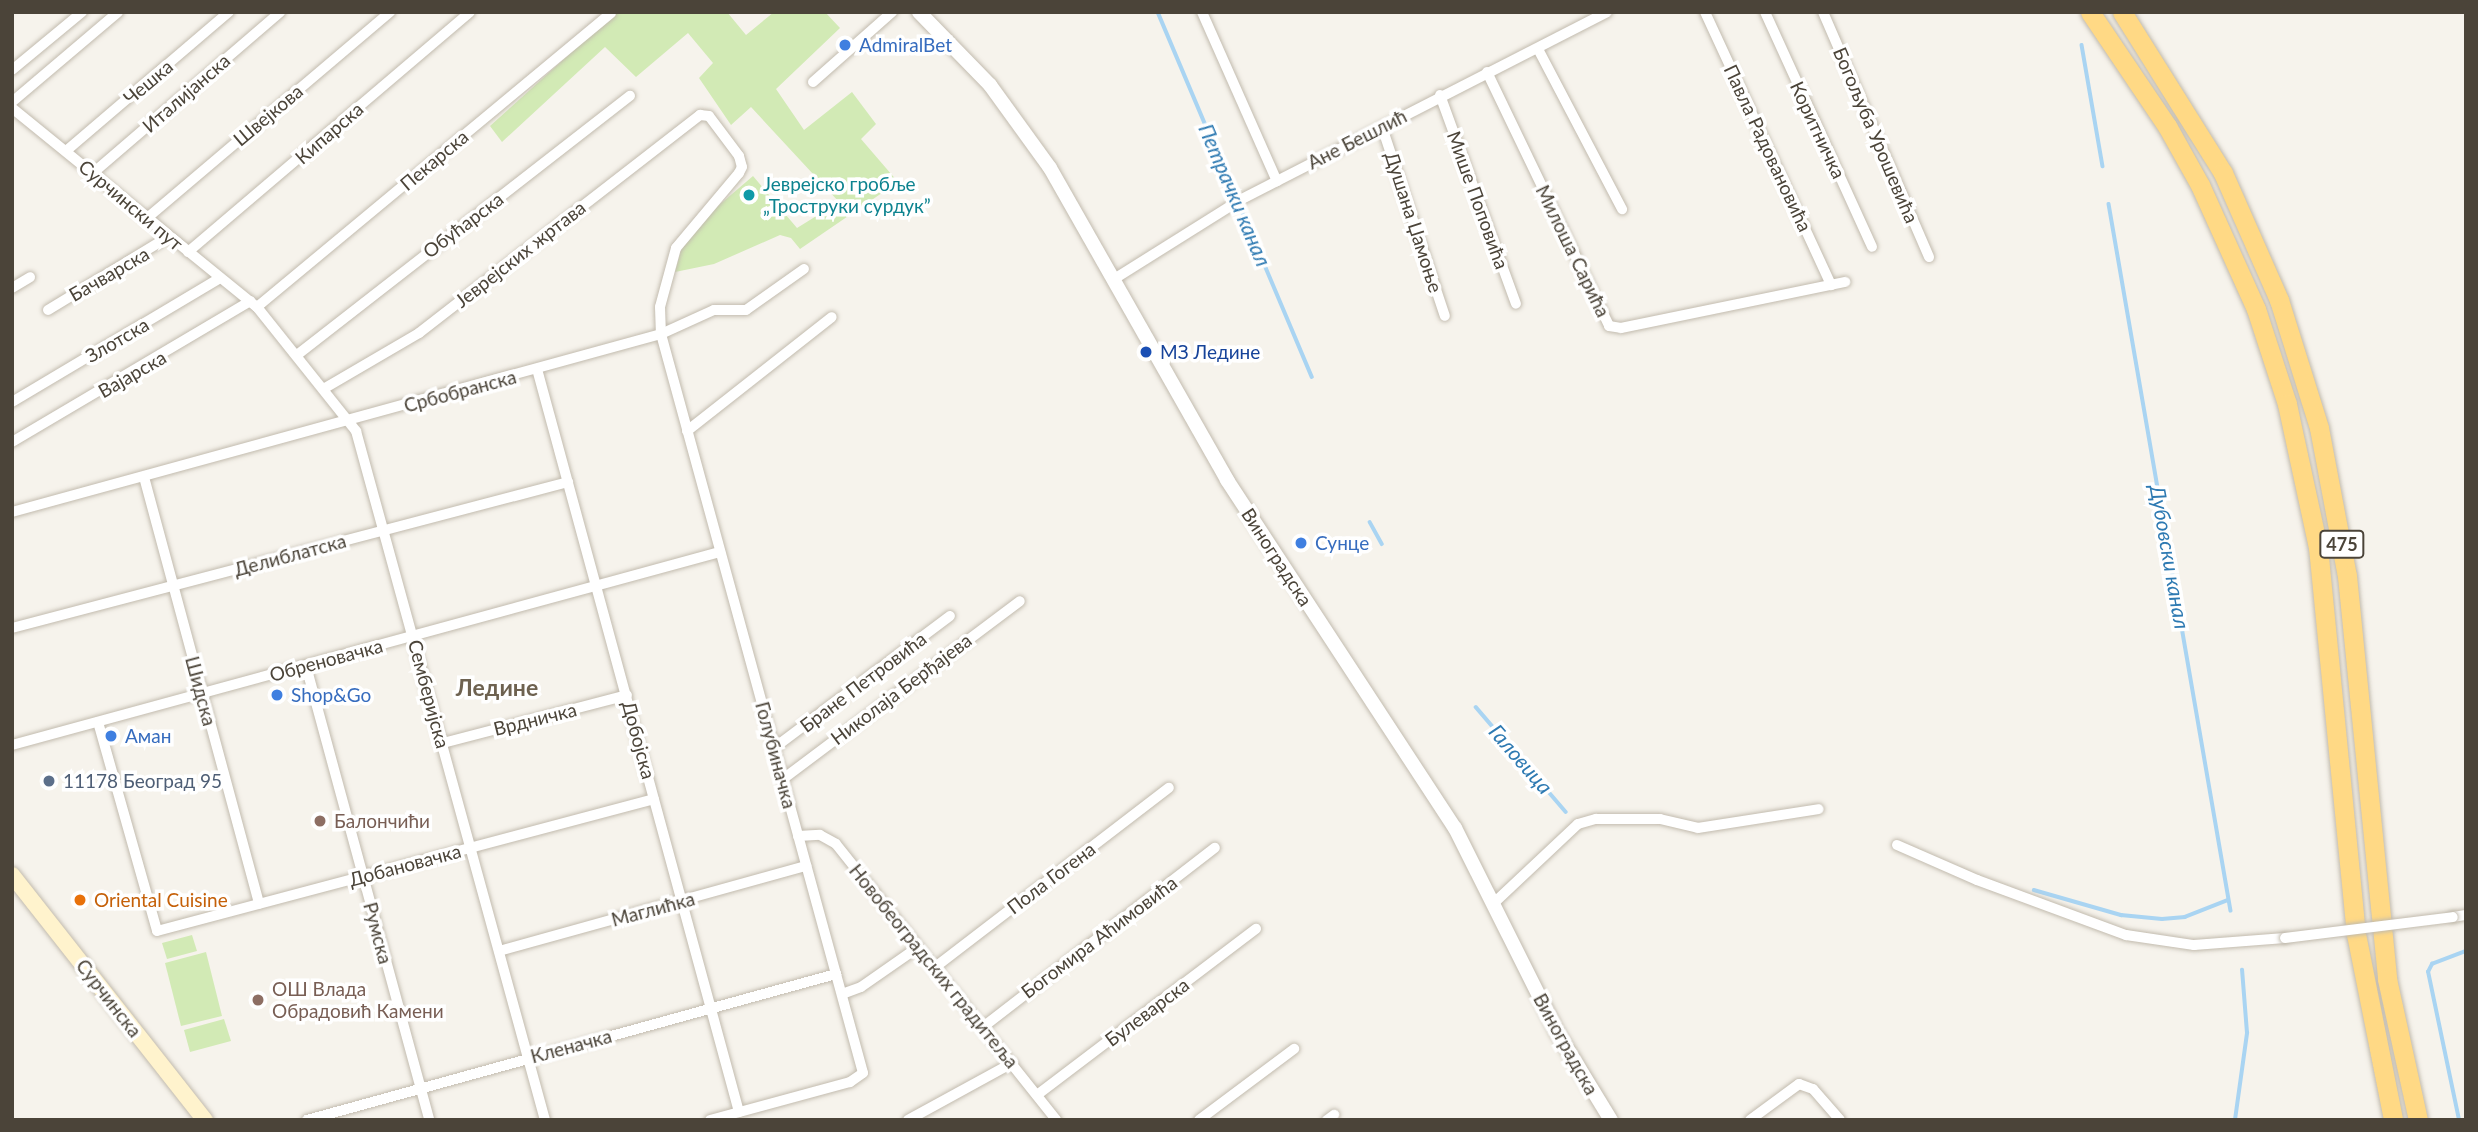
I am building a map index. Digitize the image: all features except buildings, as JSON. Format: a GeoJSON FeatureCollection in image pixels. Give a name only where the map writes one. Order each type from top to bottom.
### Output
{"type":"FeatureCollection","features":[{"type":"Feature","properties":{"kind":"highway","name":"475"},"geometry":{"type":"LineString","coordinates":[[2090,12],[2168,126],[2200,185],[2256,309],[2287,404],[2318,547],[2356,934],[2393,1120]]}},
{"type":"Feature","properties":{"kind":"highway","name":"475"},"geometry":{"type":"LineString","coordinates":[[2122,12],[2222,173],[2279,300],[2319,428],[2347,576],[2387,979],[2418,1120]]}},
{"type":"Feature","properties":{"kind":"main road","name":"Сурчинска"},"geometry":{"type":"LineString","coordinates":[[15,883],[205,1120]]}},
{"type":"Feature","properties":{"kind":"street"},"geometry":{"type":"LineString","coordinates":[[12,70],[82,12]]}},
{"type":"Feature","properties":{"kind":"street"},"geometry":{"type":"LineString","coordinates":[[12,102],[118,12]]}},
{"type":"Feature","properties":{"kind":"street","name":"Чешка"},"geometry":{"type":"LineString","coordinates":[[66,151],[229,12]]}},
{"type":"Feature","properties":{"kind":"street","name":"Италијанска"},"geometry":{"type":"LineString","coordinates":[[93,173],[280,12]]}},
{"type":"Feature","properties":{"kind":"street","name":"Швејкова"},"geometry":{"type":"LineString","coordinates":[[146,219],[390,12]]}},
{"type":"Feature","properties":{"kind":"street","name":"Кипарска"},"geometry":{"type":"LineString","coordinates":[[188,252],[470,12]]}},
{"type":"Feature","properties":{"kind":"street"},"geometry":{"type":"LineString","coordinates":[[813,82],[892,12]]}},
{"type":"Feature","properties":{"kind":"street","name":"Виноградска"},"geometry":{"type":"LineString","coordinates":[[919,12],[1010,110],[1050,168],[1227,480],[1429,785],[1495,902],[1557,1032],[1611,1120]]}},
{"type":"Feature","properties":{"kind":"street"},"geometry":{"type":"LineString","coordinates":[[1202,12],[1277,181]]}},
{"type":"Feature","properties":{"kind":"street","name":"Ане Бешлић"},"geometry":{"type":"LineString","coordinates":[[1114,279],[1240,200],[1607,12]]}},
{"type":"Feature","properties":{"kind":"street","name":"Павла Радовановића"},"geometry":{"type":"LineString","coordinates":[[1705,12],[1831,285]]}},
{"type":"Feature","properties":{"kind":"street","name":"Коритничка"},"geometry":{"type":"LineString","coordinates":[[1765,12],[1872,247]]}},
{"type":"Feature","properties":{"kind":"street","name":"Богољуба Урошевића"},"geometry":{"type":"LineString","coordinates":[[1823,12],[1929,257]]}},
{"type":"Feature","properties":{"kind":"street","name":"Пекарска"},"geometry":{"type":"LineString","coordinates":[[254,304],[611,13]]}},
{"type":"Feature","properties":{"kind":"street"},"geometry":{"type":"LineString","coordinates":[[1538,49],[1622,209]]}},
{"type":"Feature","properties":{"kind":"street","name":"Милоша Сарића"},"geometry":{"type":"LineString","coordinates":[[1487,72],[1609,326],[1621,328],[1845,282]]}},
{"type":"Feature","properties":{"kind":"street","name":"Обућарска"},"geometry":{"type":"LineString","coordinates":[[297,355],[630,96]]}},
{"type":"Feature","properties":{"kind":"street","name":"Мише Поповића"},"geometry":{"type":"LineString","coordinates":[[1440,96],[1516,304]]}},
{"type":"Feature","properties":{"kind":"street","name":"Сурчински пут"},"geometry":{"type":"LineString","coordinates":[[12,108],[254,304]]}},
{"type":"Feature","properties":{"kind":"street","name":"Јеврејских жртава"},"geometry":{"type":"LineString","coordinates":[[325,388],[419,333],[700,115],[709,116],[742,167],[678,244],[661,303],[661,334]]}},
{"type":"Feature","properties":{"kind":"street","name":"Душана Џамоње"},"geometry":{"type":"LineString","coordinates":[[1382,127],[1445,316]]}},
{"type":"Feature","properties":{"kind":"street","name":"Бачварска"},"geometry":{"type":"LineString","coordinates":[[48,310],[168,237]]}},
{"type":"Feature","properties":{"kind":"street","name":"Србобранска"},"geometry":{"type":"LineString","coordinates":[[12,512],[661,334],[713,310],[751,308],[804,269]]}},
{"type":"Feature","properties":{"kind":"street"},"geometry":{"type":"LineString","coordinates":[[12,288],[30,277]]}},
{"type":"Feature","properties":{"kind":"street","name":"Злотска"},"geometry":{"type":"LineString","coordinates":[[12,402],[220,278]]}},
{"type":"Feature","properties":{"kind":"street","name":"Семберијска"},"geometry":{"type":"LineString","coordinates":[[254,304],[325,388],[359,437],[545,1120]]}},
{"type":"Feature","properties":{"kind":"street","name":"Вајарска"},"geometry":{"type":"LineString","coordinates":[[12,442],[254,304]]}},
{"type":"Feature","properties":{"kind":"street"},"geometry":{"type":"LineString","coordinates":[[687,431],[832,317]]}},
{"type":"Feature","properties":{"kind":"street","name":"Голубиначка"},"geometry":{"type":"LineString","coordinates":[[661,334],[862,1061],[860,1079],[739,1112]]}},
{"type":"Feature","properties":{"kind":"street","name":"Добојска"},"geometry":{"type":"LineString","coordinates":[[537,369],[739,1112]]}},
{"type":"Feature","properties":{"kind":"street","name":"Шидска"},"geometry":{"type":"LineString","coordinates":[[144,477],[259,904]]}},
{"type":"Feature","properties":{"kind":"street","name":"Делиблатска"},"geometry":{"type":"LineString","coordinates":[[12,628],[568,482]]}},
{"type":"Feature","properties":{"kind":"street","name":"Обреновачка"},"geometry":{"type":"LineString","coordinates":[[12,745],[720,552]]}},
{"type":"Feature","properties":{"kind":"street","name":"Николаја Берђајева"},"geometry":{"type":"LineString","coordinates":[[783,779],[1020,601]]}},
{"type":"Feature","properties":{"kind":"street","name":"Бране Петровића"},"geometry":{"type":"LineString","coordinates":[[774,748],[950,616]]}},
{"type":"Feature","properties":{"kind":"street","name":"Румска"},"geometry":{"type":"LineString","coordinates":[[306,666],[429,1120]]}},
{"type":"Feature","properties":{"kind":"street","name":"Врдничка"},"geometry":{"type":"LineString","coordinates":[[443,743],[627,695]]}},
{"type":"Feature","properties":{"kind":"street","name":"Добановачка"},"geometry":{"type":"LineString","coordinates":[[98,722],[156,930],[654,799]]}},
{"type":"Feature","properties":{"kind":"street","name":"Пола Гогена"},"geometry":{"type":"LineString","coordinates":[[934,968],[1168,788]]}},
{"type":"Feature","properties":{"kind":"street"},"geometry":{"type":"LineString","coordinates":[[1495,902],[1578,824],[1596,819],[1660,819],[1698,828],[1819,809]]}},
{"type":"Feature","properties":{"kind":"street","name":"Новобеоградских градитеља"},"geometry":{"type":"LineString","coordinates":[[798,835],[820,835],[832,841],[1056,1120]]}},
{"type":"Feature","properties":{"kind":"street"},"geometry":{"type":"LineString","coordinates":[[1897,845],[1977,880],[2126,935],[2194,946],[2285,938],[2466,915]]}},
{"type":"Feature","properties":{"kind":"street","name":"Богомира Аћимовића"},"geometry":{"type":"LineString","coordinates":[[983,1027],[1215,848]]}},
{"type":"Feature","properties":{"kind":"street","name":"Маглићка"},"geometry":{"type":"LineString","coordinates":[[499,951],[806,866]]}},
{"type":"Feature","properties":{"kind":"street","name":"Булеварска"},"geometry":{"type":"LineString","coordinates":[[1037,1095],[1256,929]]}},
{"type":"Feature","properties":{"kind":"street"},"geometry":{"type":"LineString","coordinates":[[842,994],[860,987],[917,948]]}},
{"type":"Feature","properties":{"kind":"street","name":"Кленачка"},"geometry":{"type":"LineString","coordinates":[[307,1120],[836,974]]}},
{"type":"Feature","properties":{"kind":"street"},"geometry":{"type":"LineString","coordinates":[[1199,1120],[1294,1049]]}},
{"type":"Feature","properties":{"kind":"street"},"geometry":{"type":"LineString","coordinates":[[908,1120],[1012,1063]]}},
{"type":"Feature","properties":{"kind":"street"},"geometry":{"type":"LineString","coordinates":[[1750,1120],[1799,1084],[1813,1089],[1840,1120]]}},
{"type":"Feature","properties":{"kind":"street"},"geometry":{"type":"LineString","coordinates":[[710,1120],[739,1112]]}},
{"type":"Feature","properties":{"kind":"green space"},"geometry":{"type":"Polygon","coordinates":[[[616,12],[727,12],[746,35],[774,12],[825,12],[840,28],[776,89],[804,130],[852,92],[876,124],[861,139],[898,182],[800,249],[791,238],[780,235],[714,264],[675,272],[682,247],[711,212],[753,176],[797,228],[839,202],[751,107],[731,125],[699,78],[713,63],[688,33],[636,77],[605,47],[502,142],[490,126],[616,12]]]}},
{"type":"Feature","properties":{"kind":"green space"},"geometry":{"type":"Polygon","coordinates":[[[192,935],[197,951],[167,959],[162,943],[192,935]]]}},
{"type":"Feature","properties":{"kind":"green space"},"geometry":{"type":"Polygon","coordinates":[[[206,952],[222,1016],[181,1026],[165,963],[206,952]]]}},
{"type":"Feature","properties":{"kind":"green space"},"geometry":{"type":"Polygon","coordinates":[[[224,1019],[231,1041],[190,1052],[184,1030],[224,1019]]]}},
{"type":"Feature","properties":{"kind":"waterway","name":"Петрачки канал"},"geometry":{"type":"LineString","coordinates":[[1158,12],[1312,377]]}},
{"type":"Feature","properties":{"kind":"waterway","name":"Дубовски канал"},"geometry":{"type":"LineString","coordinates":[[2082,45],[2103,166]]}},
{"type":"Feature","properties":{"kind":"waterway","name":"Дубовски канал"},"geometry":{"type":"LineString","coordinates":[[2109,204],[2231,911]]}},
{"type":"Feature","properties":{"kind":"waterway","name":"Галовица"},"geometry":{"type":"LineString","coordinates":[[1370,522],[1382,544]]}},
{"type":"Feature","properties":{"kind":"waterway","name":"Галовица"},"geometry":{"type":"LineString","coordinates":[[1476,707],[1566,812]]}},
{"type":"Feature","properties":{"kind":"waterway"},"geometry":{"type":"LineString","coordinates":[[2034,890],[2121,915],[2162,919],[2185,917],[2228,900]]}},
{"type":"Feature","properties":{"kind":"waterway"},"geometry":{"type":"LineString","coordinates":[[2459,1120],[2428,972],[2432,964],[2466,951]]}},
{"type":"Feature","properties":{"kind":"waterway","name":"Дубовски канал"},"geometry":{"type":"LineString","coordinates":[[2235,1120],[2247,1033],[2242,970]]}},
{"type":"Feature","properties":{"kind":"place","name":"AdmiralBet"},"geometry":{"type":"Point","coordinates":[845,45]}},
{"type":"Feature","properties":{"kind":"place","name":"Јеврејско гробље „Троструки сурдук”"},"geometry":{"type":"Point","coordinates":[749,195]}},
{"type":"Feature","properties":{"kind":"place","name":"МЗ Ледине"},"geometry":{"type":"Point","coordinates":[1146,352]}},
{"type":"Feature","properties":{"kind":"place","name":"Сунце"},"geometry":{"type":"Point","coordinates":[1301,543]}},
{"type":"Feature","properties":{"kind":"place","name":"Shop&Go"},"geometry":{"type":"Point","coordinates":[277,695]}},
{"type":"Feature","properties":{"kind":"place","name":"Аман"},"geometry":{"type":"Point","coordinates":[111,736]}},
{"type":"Feature","properties":{"kind":"place","name":"11178 Београд 95"},"geometry":{"type":"Point","coordinates":[49,781]}},
{"type":"Feature","properties":{"kind":"place","name":"Балончићи"},"geometry":{"type":"Point","coordinates":[320,821]}},
{"type":"Feature","properties":{"kind":"place","name":"Oriental Cuisine"},"geometry":{"type":"Point","coordinates":[80,900]}},
{"type":"Feature","properties":{"kind":"place","name":"ОШ Влада Обрадовић Камени"},"geometry":{"type":"Point","coordinates":[258,1000]}},
{"type":"Feature","properties":{"kind":"district","name":"Ледине"},"geometry":{"type":"Point","coordinates":[497,687]}}]}
